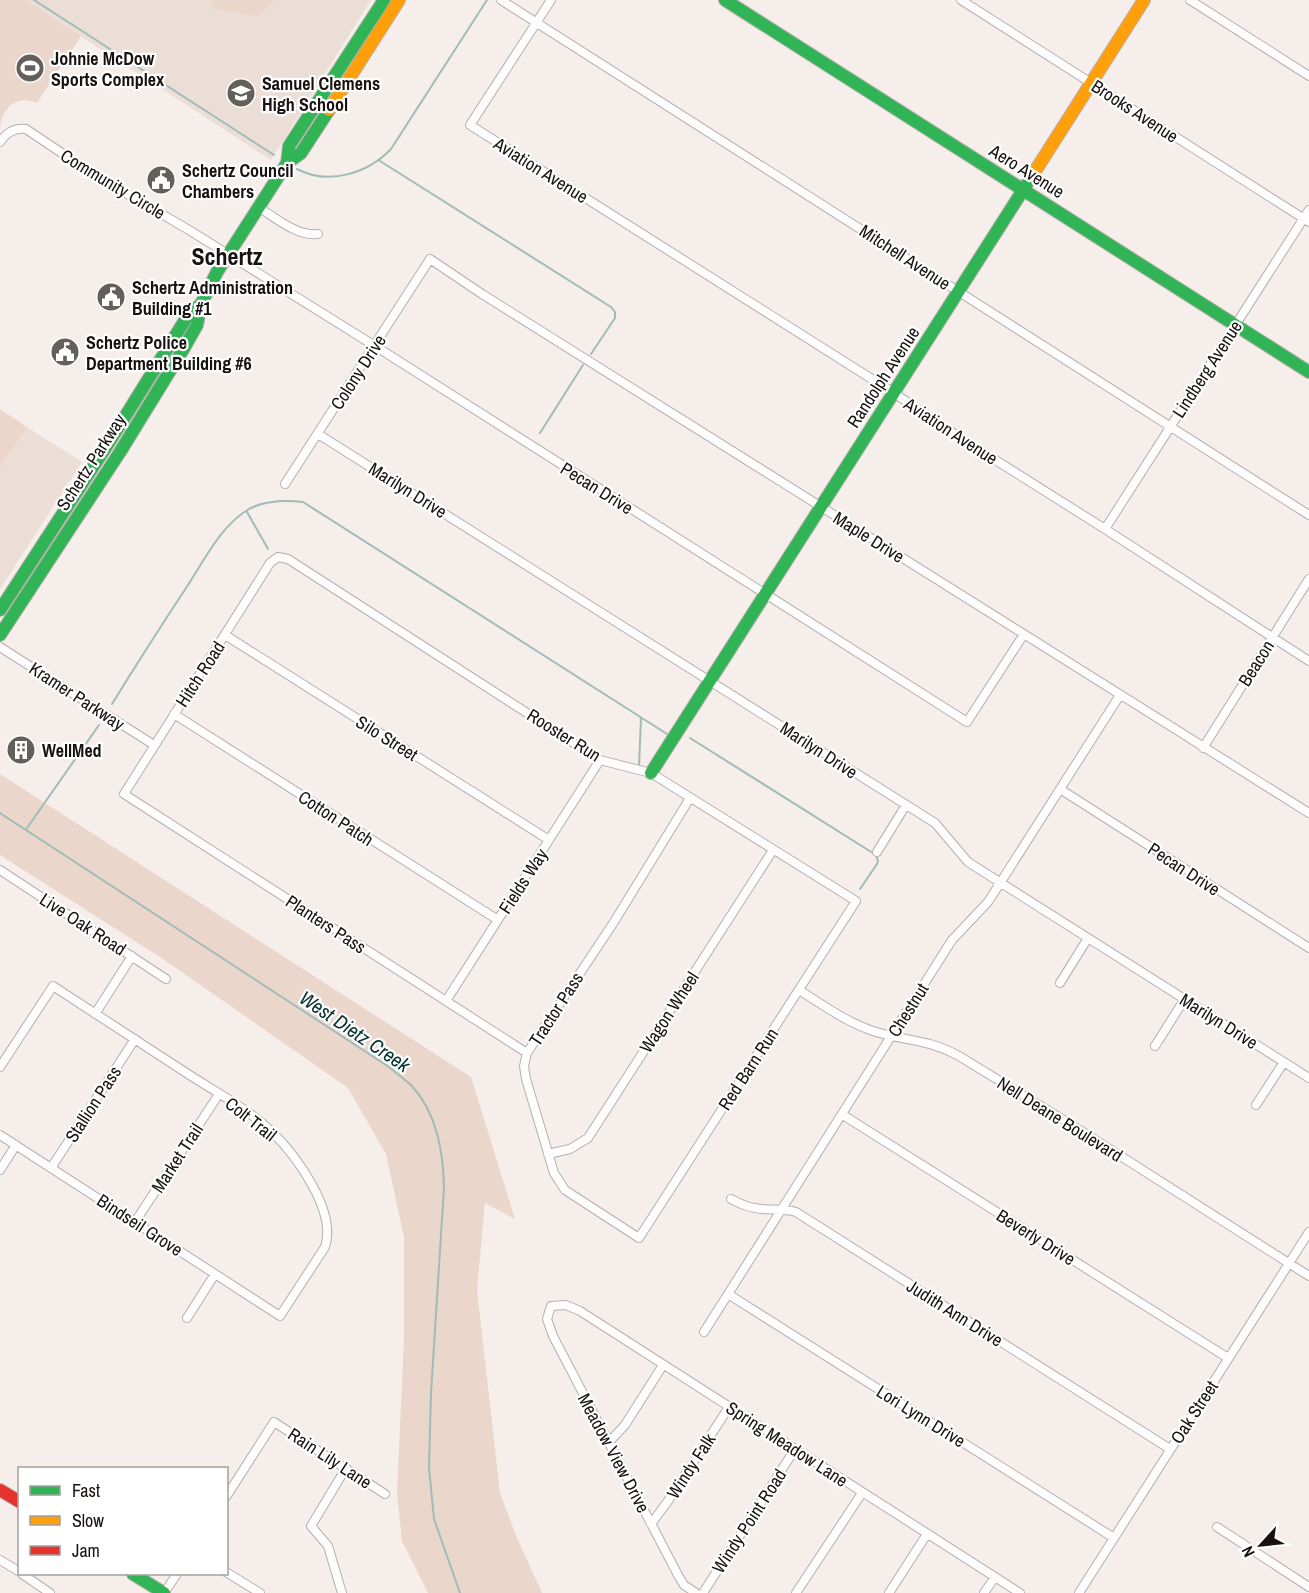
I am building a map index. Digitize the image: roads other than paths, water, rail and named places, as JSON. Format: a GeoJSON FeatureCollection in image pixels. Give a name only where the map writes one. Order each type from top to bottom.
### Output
{"type":"FeatureCollection","features":[{"type":"Feature","properties":{"kind":"street","name":"Schertz Parkway"},"geometry":{"type":"LineString","coordinates":[[287,163],[289,146],[384,0]]}},
{"type":"Feature","properties":{"kind":"street","name":"Schertz Parkway"},"geometry":{"type":"LineString","coordinates":[[0,610],[14,600],[44,568],[120,452],[197,325],[201,304],[228,254],[287,163],[301,153],[399,0]]}},
{"type":"Feature","properties":{"kind":"street","name":"Mitchell Avenue"},"geometry":{"type":"LineString","coordinates":[[501,0],[1309,515]]}},
{"type":"Feature","properties":{"kind":"street"},"geometry":{"type":"LineString","coordinates":[[537,22],[551,0]]}},
{"type":"Feature","properties":{"kind":"street","name":"Aero Avenue"},"geometry":{"type":"LineString","coordinates":[[725,0],[1309,372]]}},
{"type":"Feature","properties":{"kind":"street","name":"Brooks Avenue"},"geometry":{"type":"LineString","coordinates":[[961,0],[1306,221]]}},
{"type":"Feature","properties":{"kind":"street","name":"Randolph Avenue"},"geometry":{"type":"LineString","coordinates":[[651,773],[1144,0]]}},
{"type":"Feature","properties":{"kind":"street"},"geometry":{"type":"LineString","coordinates":[[1190,0],[1309,76]]}},
{"type":"Feature","properties":{"kind":"street","name":"Aviation Avenue"},"geometry":{"type":"LineString","coordinates":[[537,22],[470,125],[894,393],[1309,661]]}},
{"type":"Feature","properties":{"kind":"street"},"geometry":{"type":"LineString","coordinates":[[321,96],[333,103]]}},
{"type":"Feature","properties":{"kind":"street","name":"Community Circle"},"geometry":{"type":"LineString","coordinates":[[0,142],[10,131],[26,129],[93,174],[122,189],[228,254]]}},
{"type":"Feature","properties":{"kind":"street"},"geometry":{"type":"LineString","coordinates":[[289,146],[301,153]]}},
{"type":"Feature","properties":{"kind":"street"},"geometry":{"type":"LineString","coordinates":[[258,207],[299,231],[310,235],[318,234]]}},
{"type":"Feature","properties":{"kind":"street","name":"Lindberg Avenue"},"geometry":{"type":"LineString","coordinates":[[1105,529],[1235,325],[1306,221],[1309,210]]}},
{"type":"Feature","properties":{"kind":"street","name":"Pecan Drive"},"geometry":{"type":"LineString","coordinates":[[228,254],[967,722],[1024,634]]}},
{"type":"Feature","properties":{"kind":"street","name":"Colony Drive"},"geometry":{"type":"LineString","coordinates":[[285,484],[430,259]]}},
{"type":"Feature","properties":{"kind":"street","name":"Maple Drive"},"geometry":{"type":"LineString","coordinates":[[430,259],[482,294],[1309,813]]}},
{"type":"Feature","properties":{"kind":"street","name":"Schertz Parkway"},"geometry":{"type":"LineString","coordinates":[[0,635],[32,561],[187,317],[201,304]]}},
{"type":"Feature","properties":{"kind":"street"},"geometry":{"type":"LineString","coordinates":[[173,339],[184,348]]}},
{"type":"Feature","properties":{"kind":"street"},"geometry":{"type":"LineString","coordinates":[[152,373],[163,381]]}},
{"type":"Feature","properties":{"kind":"street","name":"Marilyn Drive"},"geometry":{"type":"LineString","coordinates":[[318,434],[935,823],[968,862],[1309,1078]]}},
{"type":"Feature","properties":{"kind":"street"},"geometry":{"type":"LineString","coordinates":[[108,444],[120,452]]}},
{"type":"Feature","properties":{"kind":"street"},"geometry":{"type":"LineString","coordinates":[[78,490],[90,497]]}},
{"type":"Feature","properties":{"kind":"street","name":"Hitch Road"},"geometry":{"type":"LineString","coordinates":[[124,794],[270,563],[278,557]]}},
{"type":"Feature","properties":{"kind":"street","name":"Rooster Run"},"geometry":{"type":"LineString","coordinates":[[278,557],[288,559],[600,760],[651,773],[856,901]]}},
{"type":"Feature","properties":{"kind":"street"},"geometry":{"type":"LineString","coordinates":[[32,561],[44,568]]}},
{"type":"Feature","properties":{"kind":"street","name":"Beacon"},"geometry":{"type":"LineString","coordinates":[[1203,748],[1309,579]]}},
{"type":"Feature","properties":{"kind":"street","name":"Silo Street"},"geometry":{"type":"LineString","coordinates":[[225,635],[549,840]]}},
{"type":"Feature","properties":{"kind":"street","name":"Kramer Parkway"},"geometry":{"type":"LineString","coordinates":[[0,647],[154,746]]}},
{"type":"Feature","properties":{"kind":"street","name":"Chestnut"},"geometry":{"type":"LineString","coordinates":[[704,1332],[952,940],[983,908],[1120,695]]}},
{"type":"Feature","properties":{"kind":"street","name":"Cotton Patch"},"geometry":{"type":"LineString","coordinates":[[174,714],[498,920]]}},
{"type":"Feature","properties":{"kind":"street","name":"Fields Way"},"geometry":{"type":"LineString","coordinates":[[446,1001],[600,760]]}},
{"type":"Feature","properties":{"kind":"street","name":"Pecan Drive"},"geometry":{"type":"LineString","coordinates":[[1060,789],[1309,948]]}},
{"type":"Feature","properties":{"kind":"street","name":"Planters Pass"},"geometry":{"type":"LineString","coordinates":[[124,794],[527,1053]]}},
{"type":"Feature","properties":{"kind":"street","name":"Tractor Pass"},"geometry":{"type":"LineString","coordinates":[[639,1238],[565,1190],[554,1173],[524,1066],[527,1053],[614,922],[690,798]]}},
{"type":"Feature","properties":{"kind":"street"},"geometry":{"type":"LineString","coordinates":[[877,852],[906,805]]}},
{"type":"Feature","properties":{"kind":"street","name":"Wagon Wheel"},"geometry":{"type":"LineString","coordinates":[[549,1154],[570,1149],[588,1138],[773,850]]}},
{"type":"Feature","properties":{"kind":"street","name":"Live Oak Road"},"geometry":{"type":"LineString","coordinates":[[0,870],[166,979]]}},
{"type":"Feature","properties":{"kind":"street","name":"Red Barn Run"},"geometry":{"type":"LineString","coordinates":[[639,1238],[856,901]]}},
{"type":"Feature","properties":{"kind":"street"},"geometry":{"type":"LineString","coordinates":[[1060,983],[1088,938]]}},
{"type":"Feature","properties":{"kind":"street"},"geometry":{"type":"LineString","coordinates":[[95,1014],[132,956]]}},
{"type":"Feature","properties":{"kind":"street","name":"Colt Trail"},"geometry":{"type":"LineString","coordinates":[[0,1067],[53,986],[257,1120],[286,1148],[309,1181],[326,1219],[328,1232],[325,1247],[280,1316]]}},
{"type":"Feature","properties":{"kind":"street","name":"Nell Deane Boulevard"},"geometry":{"type":"LineString","coordinates":[[799,990],[851,1022],[874,1032],[942,1046],[1075,1127],[1309,1276]]}},
{"type":"Feature","properties":{"kind":"street"},"geometry":{"type":"LineString","coordinates":[[1155,1046],[1184,1000]]}},
{"type":"Feature","properties":{"kind":"street","name":"Stallion Pass"},"geometry":{"type":"LineString","coordinates":[[51,1168],[135,1039]]}},
{"type":"Feature","properties":{"kind":"street"},"geometry":{"type":"LineString","coordinates":[[1256,1105],[1284,1062]]}},
{"type":"Feature","properties":{"kind":"street","name":"Market Trail"},"geometry":{"type":"LineString","coordinates":[[135,1222],[219,1094]]}},
{"type":"Feature","properties":{"kind":"street","name":"Beverly Drive"},"geometry":{"type":"LineString","coordinates":[[843,1115],[1228,1358]]}},
{"type":"Feature","properties":{"kind":"street","name":"Bindseil Grove"},"geometry":{"type":"LineString","coordinates":[[0,1135],[280,1316]]}},
{"type":"Feature","properties":{"kind":"street"},"geometry":{"type":"LineString","coordinates":[[0,1170],[16,1145]]}},
{"type":"Feature","properties":{"kind":"street","name":"Judith Ann Drive"},"geometry":{"type":"LineString","coordinates":[[731,1198],[745,1206],[757,1209],[796,1212],[1170,1449]]}},
{"type":"Feature","properties":{"kind":"street","name":"Oak Street"},"geometry":{"type":"LineString","coordinates":[[1079,1593],[1309,1232]]}},
{"type":"Feature","properties":{"kind":"street"},"geometry":{"type":"LineString","coordinates":[[187,1318],[215,1274]]}},
{"type":"Feature","properties":{"kind":"street","name":"Lori Lynn Drive"},"geometry":{"type":"LineString","coordinates":[[728,1294],[1114,1538]]}},
{"type":"Feature","properties":{"kind":"street","name":"Spring Meadow Lane"},"geometry":{"type":"LineString","coordinates":[[551,1306],[566,1305],[580,1311],[1020,1593]]}},
{"type":"Feature","properties":{"kind":"street","name":"Meadow View Drive"},"geometry":{"type":"LineString","coordinates":[[551,1306],[547,1319],[553,1336],[679,1577],[684,1585],[696,1593]]}},
{"type":"Feature","properties":{"kind":"street"},"geometry":{"type":"LineString","coordinates":[[609,1442],[625,1425],[663,1365]]}},
{"type":"Feature","properties":{"kind":"street","name":"Windy Falk"},"geometry":{"type":"LineString","coordinates":[[651,1524],[729,1407]]}},
{"type":"Feature","properties":{"kind":"street","name":"Rain Lily Lane"},"geometry":{"type":"LineString","coordinates":[[228,1494],[274,1422],[385,1494]]}},
{"type":"Feature","properties":{"kind":"street","name":"Windy Point Road"},"geometry":{"type":"LineString","coordinates":[[703,1593],[795,1449]]}},
{"type":"Feature","properties":{"kind":"street"},"geometry":{"type":"LineString","coordinates":[[342,1593],[328,1546],[311,1526],[346,1468]]}},
{"type":"Feature","properties":{"kind":"street"},"geometry":{"type":"LineString","coordinates":[[0,1490],[18,1501]]}},
{"type":"Feature","properties":{"kind":"street"},"geometry":{"type":"LineString","coordinates":[[796,1593],[862,1492]]}},
{"type":"Feature","properties":{"kind":"street"},"geometry":{"type":"LineString","coordinates":[[1217,1527],[1309,1587]]}},
{"type":"Feature","properties":{"kind":"street"},"geometry":{"type":"LineString","coordinates":[[889,1593],[927,1534]]}},
{"type":"Feature","properties":{"kind":"street"},"geometry":{"type":"LineString","coordinates":[[0,1560],[18,1571]]}},
{"type":"Feature","properties":{"kind":"street"},"geometry":{"type":"LineString","coordinates":[[228,1573],[260,1593]]}},
{"type":"Feature","properties":{"kind":"street"},"geometry":{"type":"LineString","coordinates":[[24,1575],[50,1593]]}},
{"type":"Feature","properties":{"kind":"street"},"geometry":{"type":"LineString","coordinates":[[135,1575],[164,1593],[176,1575]]}},
{"type":"Feature","properties":{"kind":"street"},"geometry":{"type":"LineString","coordinates":[[984,1593],[994,1576]]}},
{"type":"Feature","properties":{"kind":"waterway"},"geometry":{"type":"LineString","coordinates":[[34,0],[274,155]]}},
{"type":"Feature","properties":{"kind":"waterway"},"geometry":{"type":"LineString","coordinates":[[297,169],[322,176],[347,174],[371,165],[391,149],[487,0]]}},
{"type":"Feature","properties":{"kind":"waterway"},"geometry":{"type":"LineString","coordinates":[[380,161],[611,307],[615,312],[615,318],[591,354]]}},
{"type":"Feature","properties":{"kind":"waterway"},"geometry":{"type":"LineString","coordinates":[[540,433],[583,365]]}},
{"type":"Feature","properties":{"kind":"waterway"},"geometry":{"type":"LineString","coordinates":[[112,704],[206,555],[230,524],[255,506],[269,502],[289,501],[303,502],[667,734]]}},
{"type":"Feature","properties":{"kind":"waterway"},"geometry":{"type":"LineString","coordinates":[[247,512],[268,549]]}},
{"type":"Feature","properties":{"kind":"waterway"},"geometry":{"type":"LineString","coordinates":[[639,766],[641,718]]}},
{"type":"Feature","properties":{"kind":"waterway"},"geometry":{"type":"LineString","coordinates":[[27,828],[99,725]]}},
{"type":"Feature","properties":{"kind":"waterway"},"geometry":{"type":"LineString","coordinates":[[690,738],[876,855],[877,864],[860,889]]}},
{"type":"Feature","properties":{"kind":"waterway","name":"West Dietz Creek"},"geometry":{"type":"LineString","coordinates":[[0,813],[389,1067],[411,1085],[420,1096],[437,1133],[444,1187],[431,1393],[429,1468],[434,1519],[460,1593]]}},
{"type":"Feature","properties":{"kind":"place","name":"Johnie McDow Sports Complex"},"geometry":{"type":"Point","coordinates":[30,68]}},
{"type":"Feature","properties":{"kind":"place","name":"Samuel Clemens High School"},"geometry":{"type":"Point","coordinates":[241,93]}},
{"type":"Feature","properties":{"kind":"place","name":"Schertz Council Chambers"},"geometry":{"type":"Point","coordinates":[161,180]}},
{"type":"Feature","properties":{"kind":"place","name":"Schertz Administration Building #1"},"geometry":{"type":"Point","coordinates":[111,297]}},
{"type":"Feature","properties":{"kind":"place","name":"Schertz Police Department Building #6"},"geometry":{"type":"Point","coordinates":[65,352]}},
{"type":"Feature","properties":{"kind":"place","name":"WellMed"},"geometry":{"type":"Point","coordinates":[21,750]}},
{"type":"Feature","properties":{"kind":"district","name":"Schertz"},"geometry":{"type":"Point","coordinates":[227,256]}}]}
